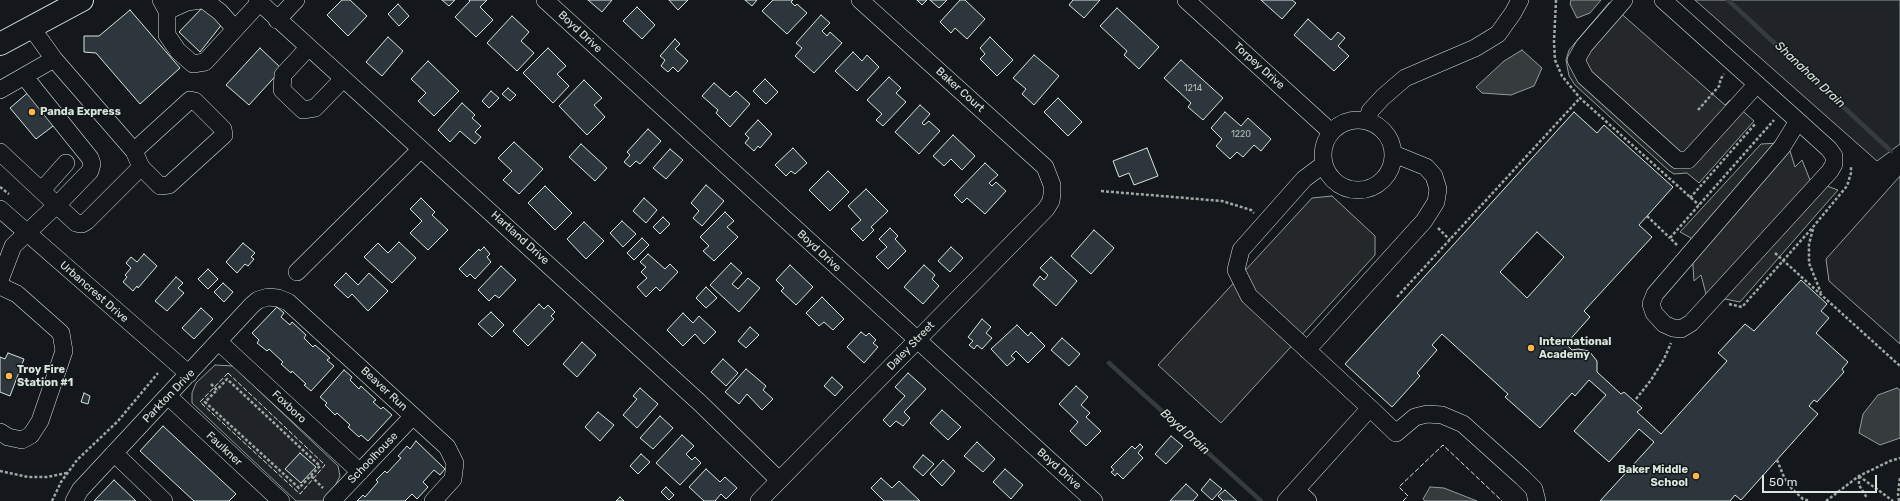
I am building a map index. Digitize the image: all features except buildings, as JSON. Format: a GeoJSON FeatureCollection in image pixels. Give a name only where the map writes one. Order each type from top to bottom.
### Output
{"type":"FeatureCollection","features":[{"type":"Feature","properties":{"kind":"main road"},"geometry":{"type":"LineString","coordinates":[[34,26],[43,12],[46,0]]}},
{"type":"Feature","properties":{"kind":"main road"},"geometry":{"type":"LineString","coordinates":[[0,44],[82,0]]}},
{"type":"Feature","properties":{"kind":"street"},"geometry":{"type":"LineString","coordinates":[[235,29],[220,12],[202,0],[164,6],[166,35],[178,51],[193,64],[205,62],[235,29],[258,1]]}},
{"type":"Feature","properties":{"kind":"street"},"geometry":{"type":"LineString","coordinates":[[277,20],[296,0]]}},
{"type":"Feature","properties":{"kind":"street","name":"Boyd Drive"},"geometry":{"type":"LineString","coordinates":[[545,0],[1094,501]]}},
{"type":"Feature","properties":{"kind":"street","name":"Baker Court"},"geometry":{"type":"LineString","coordinates":[[860,0],[1045,167],[1052,185]]}},
{"type":"Feature","properties":{"kind":"street","name":"Torpey Drive"},"geometry":{"type":"LineString","coordinates":[[1186,0],[1331,132]]}},
{"type":"Feature","properties":{"kind":"street"},"geometry":{"type":"LineString","coordinates":[[1368,121],[1370,111],[1383,97],[1406,78],[1476,48],[1498,34],[1520,0]]}},
{"type":"Feature","properties":{"kind":"street"},"geometry":{"type":"LineString","coordinates":[[1624,0],[1584,46],[1576,60],[1585,77],[1677,160],[1688,160],[1757,84]]}},
{"type":"Feature","properties":{"kind":"street"},"geometry":{"type":"LineString","coordinates":[[1663,0],[1757,84],[1798,121],[1829,149],[1834,156],[1834,164],[1830,171],[1691,323],[1681,328],[1673,328],[1664,324],[1654,313],[1651,304],[1655,294],[1782,147],[1798,121]]}},
{"type":"Feature","properties":{"kind":"street","name":"Hartland Drive"},"geometry":{"type":"LineString","coordinates":[[258,1],[342,80],[421,149],[700,403],[779,480]]}},
{"type":"Feature","properties":{"kind":"street"},"geometry":{"type":"LineString","coordinates":[[34,26],[54,58],[134,151],[141,167],[160,186],[169,185],[224,135],[223,129],[195,101],[190,100],[134,151]]}},
{"type":"Feature","properties":{"kind":"street"},"geometry":{"type":"LineString","coordinates":[[308,48],[283,75],[282,90],[303,110],[315,108],[342,80]]}},
{"type":"Feature","properties":{"kind":"street"},"geometry":{"type":"LineString","coordinates":[[0,90],[54,58]]}},
{"type":"Feature","properties":{"kind":"street"},"geometry":{"type":"LineString","coordinates":[[0,280],[13,246],[57,205],[90,171],[92,164],[90,158],[24,76]]}},
{"type":"Feature","properties":{"kind":"street"},"geometry":{"type":"LineString","coordinates":[[1352,120],[1368,121],[1385,131],[1392,142],[1394,154],[1392,166],[1387,176],[1378,185],[1368,189],[1356,191],[1345,188],[1328,174],[1324,164],[1323,152],[1325,141],[1331,132],[1340,124],[1352,120]]}},
{"type":"Feature","properties":{"kind":"street"},"geometry":{"type":"LineString","coordinates":[[296,272],[421,149]]}},
{"type":"Feature","properties":{"kind":"street"},"geometry":{"type":"LineString","coordinates":[[0,152],[76,223],[82,224],[87,221],[141,167]]}},
{"type":"Feature","properties":{"kind":"street"},"geometry":{"type":"LineString","coordinates":[[1307,350],[1424,221],[1436,202],[1438,189],[1434,176],[1426,167],[1394,154]]}},
{"type":"Feature","properties":{"kind":"street"},"geometry":{"type":"LineString","coordinates":[[42,190],[66,163]]}},
{"type":"Feature","properties":{"kind":"street"},"geometry":{"type":"LineString","coordinates":[[1324,164],[1304,179],[1241,250],[1236,270],[1249,296],[1396,433],[1415,417],[1427,414],[1442,415],[1463,424],[1534,489],[1536,501]]}},
{"type":"Feature","properties":{"kind":"street","name":"Daley Street"},"geometry":{"type":"LineString","coordinates":[[759,501],[1046,209],[1051,201],[1052,185]]}},
{"type":"Feature","properties":{"kind":"street","name":"Urbancrest Drive"},"geometry":{"type":"LineString","coordinates":[[0,209],[26,234],[189,374]]}},
{"type":"Feature","properties":{"kind":"street"},"geometry":{"type":"LineString","coordinates":[[0,286],[17,294],[61,333],[64,351],[40,421],[31,435],[22,440],[8,437],[0,432]]}},
{"type":"Feature","properties":{"kind":"street","name":"Parkton Drive"},"geometry":{"type":"LineString","coordinates":[[74,501],[80,490],[252,305],[258,300],[268,297]]}},
{"type":"Feature","properties":{"kind":"street","name":"Beaver Run"},"geometry":{"type":"LineString","coordinates":[[268,297],[278,298],[288,302],[447,447],[455,463],[453,479],[433,501]]}},
{"type":"Feature","properties":{"kind":"street","name":"Foxboro"},"geometry":{"type":"LineString","coordinates":[[219,342],[360,472]]}},
{"type":"Feature","properties":{"kind":"street","name":"Faulkner"},"geometry":{"type":"LineString","coordinates":[[168,396],[281,501]]}},
{"type":"Feature","properties":{"kind":"street"},"geometry":{"type":"LineString","coordinates":[[1296,497],[1370,408]]}},
{"type":"Feature","properties":{"kind":"street","name":"Schoolhouse"},"geometry":{"type":"LineString","coordinates":[[328,495],[360,472],[413,416]]}},
{"type":"Feature","properties":{"kind":"street"},"geometry":{"type":"LineString","coordinates":[[114,453],[164,501]]}},
{"type":"Feature","properties":{"kind":"path"},"geometry":{"type":"LineString","coordinates":[[1698,110],[1720,85],[1720,80],[1728,71]]}},
{"type":"Feature","properties":{"kind":"path"},"geometry":{"type":"LineString","coordinates":[[1397,297],[1580,98]]}},
{"type":"Feature","properties":{"kind":"path"},"geometry":{"type":"LineString","coordinates":[[1690,198],[1756,123]]}},
{"type":"Feature","properties":{"kind":"path"},"geometry":{"type":"LineString","coordinates":[[1101,191],[1222,201],[1251,210],[1265,222]]}},
{"type":"Feature","properties":{"kind":"path"},"geometry":{"type":"LineString","coordinates":[[1646,216],[1670,238]]}},
{"type":"Feature","properties":{"kind":"path"},"geometry":{"type":"LineString","coordinates":[[1813,227],[1809,244],[1810,263],[1822,296]]}},
{"type":"Feature","properties":{"kind":"path"},"geometry":{"type":"LineString","coordinates":[[1764,244],[1900,366]]}},
{"type":"Feature","properties":{"kind":"path"},"geometry":{"type":"LineString","coordinates":[[1636,399],[1651,380],[1664,359],[1672,342]]}},
{"type":"Feature","properties":{"kind":"path"},"geometry":{"type":"LineString","coordinates":[[52,501],[68,472],[84,452],[118,421],[158,373]]}},
{"type":"Feature","properties":{"kind":"path"},"geometry":{"type":"LineString","coordinates":[[227,379],[320,466],[299,488],[205,402],[217,390],[227,379]]}},
{"type":"Feature","properties":{"kind":"path"},"geometry":{"type":"LineString","coordinates":[[211,384],[217,390]]}},
{"type":"Feature","properties":{"kind":"path"},"geometry":{"type":"LineString","coordinates":[[1826,501],[1859,476],[1890,461],[1900,458]]}},
{"type":"Feature","properties":{"kind":"path"},"geometry":{"type":"LineString","coordinates":[[1777,460],[1784,477],[1792,489],[1803,499],[1810,501]]}},
{"type":"Feature","properties":{"kind":"path"},"geometry":{"type":"LineString","coordinates":[[0,471],[28,477],[47,476],[68,472]]}},
{"type":"Feature","properties":{"kind":"path"},"geometry":{"type":"LineString","coordinates":[[311,476],[328,495]]}},
{"type":"Feature","properties":{"kind":"path"},"geometry":{"type":"LineString","coordinates":[[1859,476],[1859,486],[1867,498]]}},
{"type":"Feature","properties":{"kind":"path"},"geometry":{"type":"LineString","coordinates":[[1859,476],[1893,501]]}},
{"type":"Feature","properties":{"kind":"path"},"geometry":{"type":"LineString","coordinates":[[1899,501],[1898,494],[1900,477]]}},
{"type":"Feature","properties":{"kind":"shaded area"},"geometry":{"type":"Polygon","coordinates":[[[1571,0],[1601,0],[1590,13],[1577,18],[1570,4],[1571,0]]]}},
{"type":"Feature","properties":{"kind":"shaded area"},"geometry":{"type":"Polygon","coordinates":[[[1695,0],[1900,0],[1900,144],[1877,161],[1695,0]]]}},
{"type":"Feature","properties":{"kind":"shaded area"},"geometry":{"type":"Polygon","coordinates":[[[1609,3],[1725,105],[1730,100],[1754,121],[1699,183],[1687,173],[1674,174],[1668,170],[1575,85],[1569,76],[1566,60],[1569,50],[1609,3]]]}},
{"type":"Feature","properties":{"kind":"shaded area"},"geometry":{"type":"Polygon","coordinates":[[[1522,50],[1542,68],[1534,86],[1511,95],[1482,93],[1476,87],[1504,61],[1522,50]]]}},
{"type":"Feature","properties":{"kind":"shaded area"},"geometry":{"type":"Polygon","coordinates":[[[1779,143],[1790,151],[1795,167],[1802,160],[1810,180],[1838,190],[1740,302],[1725,299],[1718,305],[1706,294],[1701,275],[1694,281],[1691,238],[1680,232],[1761,144],[1779,143]]]}},
{"type":"Feature","properties":{"kind":"shaded area"},"geometry":{"type":"Polygon","coordinates":[[[1900,176],[1900,344],[1829,281],[1826,259],[1900,176]]]}},
{"type":"Feature","properties":{"kind":"shaded area"},"geometry":{"type":"Polygon","coordinates":[[[1332,196],[1375,236],[1375,255],[1221,423],[1158,365],[1312,198],[1332,196]]]}},
{"type":"Feature","properties":{"kind":"shaded area"},"geometry":{"type":"Polygon","coordinates":[[[215,365],[233,366],[338,466],[340,476],[335,486],[323,501],[296,501],[192,403],[192,393],[196,383],[215,365]]]}},
{"type":"Feature","properties":{"kind":"shaded area"},"geometry":{"type":"Polygon","coordinates":[[[1897,388],[1900,390],[1900,438],[1880,445],[1859,433],[1863,414],[1878,395],[1897,388]]]}},
{"type":"Feature","properties":{"kind":"shaded area"},"geometry":{"type":"Polygon","coordinates":[[[1430,487],[1444,488],[1477,501],[1425,501],[1423,499],[1430,487]]]}},
{"type":"Feature","properties":{"kind":"waterway","name":"Shanahan Drain"},"geometry":{"type":"LineString","coordinates":[[1728,0],[1891,151]]}},
{"type":"Feature","properties":{"kind":"waterway","name":"Boyd Drain"},"geometry":{"type":"LineString","coordinates":[[1109,363],[1261,501]]}},
{"type":"Feature","properties":{"kind":"fence"},"geometry":{"type":"LineString","coordinates":[[228,373],[325,465],[300,494],[200,402],[228,373]]}},
{"type":"Feature","properties":{"kind":"fence"},"geometry":{"type":"LineString","coordinates":[[1403,501],[1408,496],[1399,487],[1443,445],[1502,501]]}},
{"type":"Feature","properties":{"kind":"place","name":"Panda Express"},"geometry":{"type":"Point","coordinates":[32,112]}},
{"type":"Feature","properties":{"kind":"place","name":"International Academy"},"geometry":{"type":"Point","coordinates":[1531,348]}},
{"type":"Feature","properties":{"kind":"place","name":"Troy Fire Station #1"},"geometry":{"type":"Point","coordinates":[9,376]}},
{"type":"Feature","properties":{"kind":"place","name":"Baker Middle School"},"geometry":{"type":"Point","coordinates":[1696,476]}}]}
